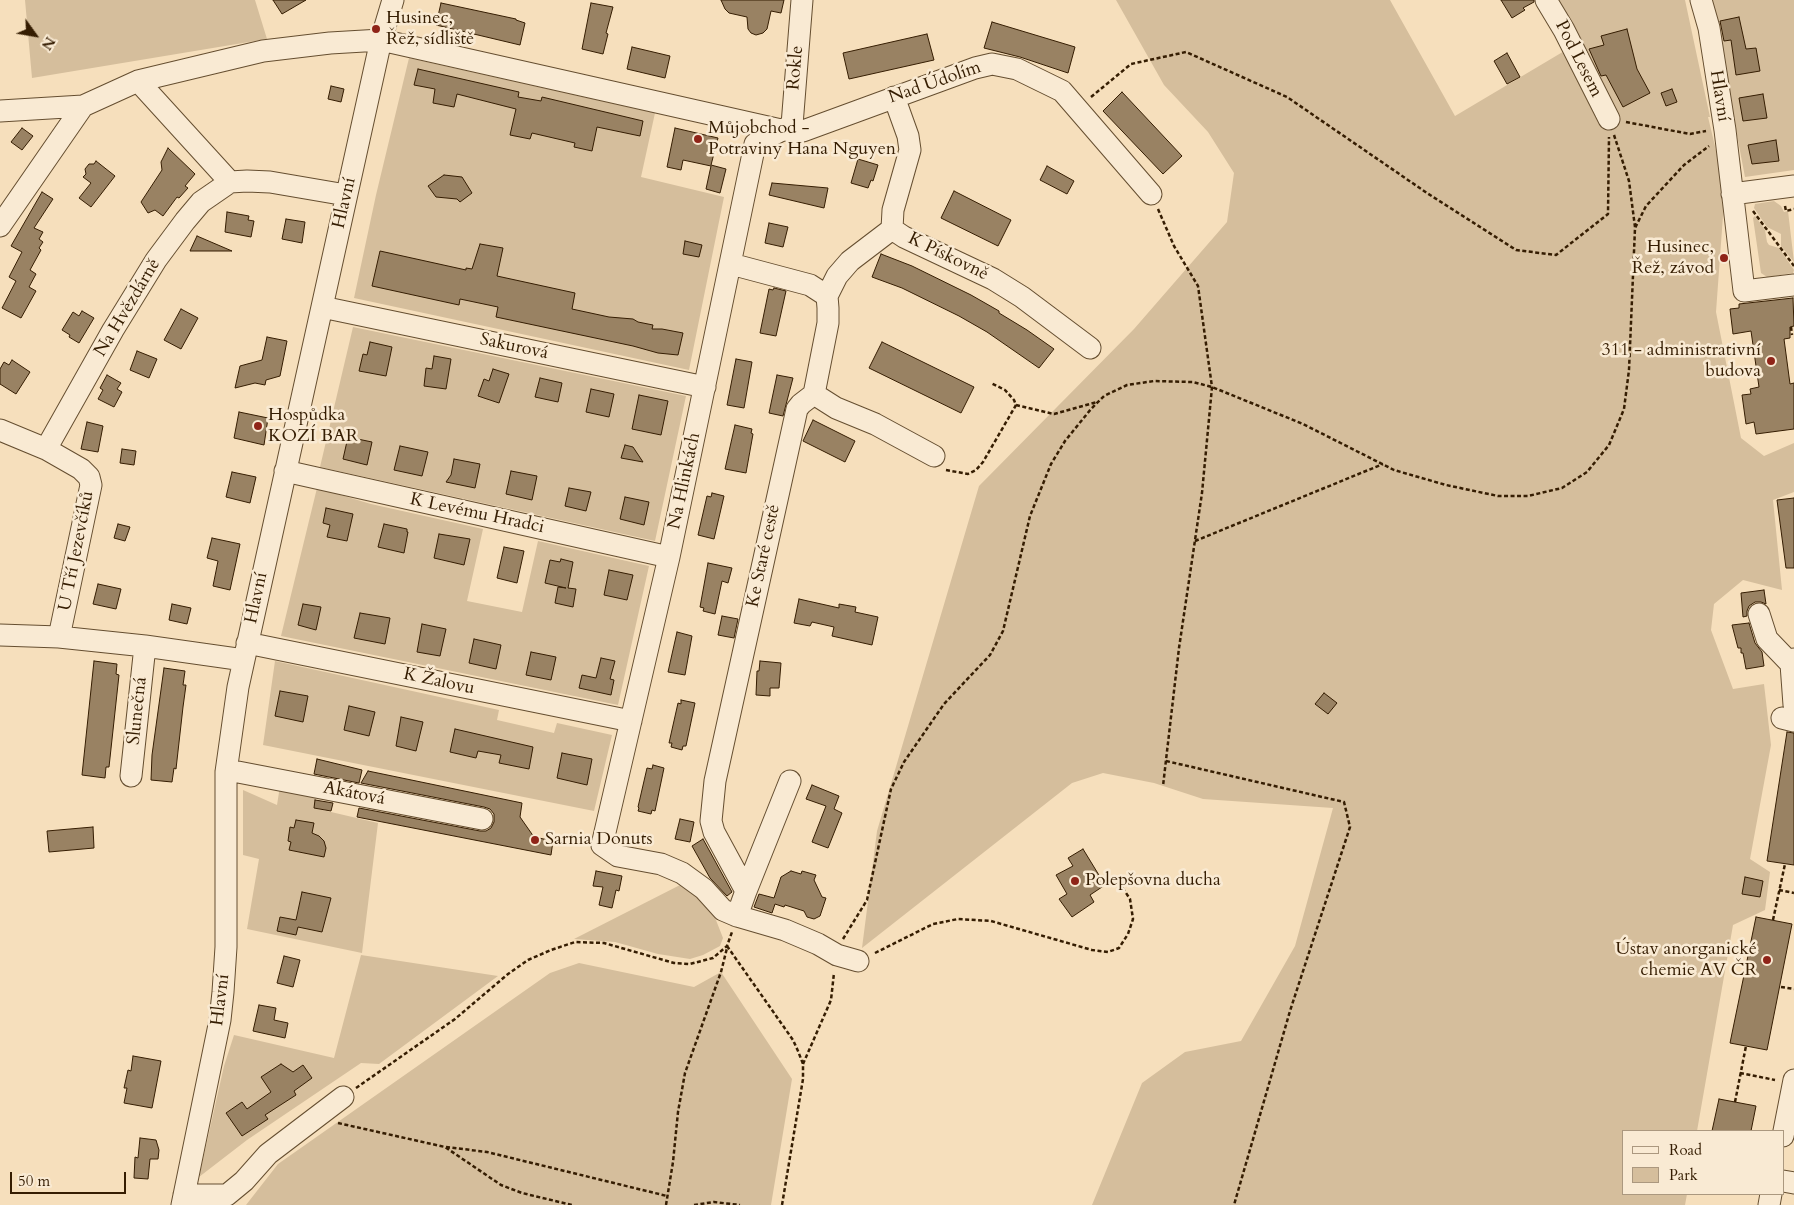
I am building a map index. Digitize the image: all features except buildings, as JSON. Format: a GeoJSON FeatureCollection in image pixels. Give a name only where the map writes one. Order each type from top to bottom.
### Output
{"type":"FeatureCollection","features":[{"type":"Feature","properties":{"kind":"street","name":"Hlavní"},"geometry":{"type":"LineString","coordinates":[[183,1200],[220,1020],[226,947],[226,772],[245,652],[381,40],[393,0]]}},
{"type":"Feature","properties":{"kind":"street","name":"Rokle"},"geometry":{"type":"LineString","coordinates":[[781,130],[792,125],[802,0]]}},
{"type":"Feature","properties":{"kind":"street","name":"Pod Lesem"},"geometry":{"type":"LineString","coordinates":[[1546,0],[1564,30],[1609,119]]}},
{"type":"Feature","properties":{"kind":"street","name":"Hlavní"},"geometry":{"type":"LineString","coordinates":[[1701,0],[1709,28],[1724,130],[1740,199],[1744,291],[1794,285]]}},
{"type":"Feature","properties":{"kind":"street"},"geometry":{"type":"LineString","coordinates":[[0,111],[83,106],[138,81],[263,51],[330,43],[381,40]]}},
{"type":"Feature","properties":{"kind":"street","name":"Nad Údolím"},"geometry":{"type":"LineString","coordinates":[[381,40],[781,130],[803,131],[975,68],[992,64],[1017,70],[1062,91],[1079,108],[1151,194]]}},
{"type":"Feature","properties":{"kind":"street"},"geometry":{"type":"LineString","coordinates":[[138,81],[230,182],[246,180],[270,182],[346,195]]}},
{"type":"Feature","properties":{"kind":"street","name":"K Pískovně"},"geometry":{"type":"LineString","coordinates":[[894,97],[908,136],[910,150],[893,210],[892,229],[904,237],[993,279],[1022,297],[1090,348]]}},
{"type":"Feature","properties":{"kind":"street"},"geometry":{"type":"LineString","coordinates":[[0,226],[83,106]]}},
{"type":"Feature","properties":{"kind":"street","name":"Na Hlinkách"},"geometry":{"type":"LineString","coordinates":[[737,916],[723,910],[704,889],[682,873],[661,864],[618,856],[602,845],[669,557],[755,144],[781,130]]}},
{"type":"Feature","properties":{"kind":"street","name":"Na Hvězdárně"},"geometry":{"type":"LineString","coordinates":[[46,449],[113,330],[156,260],[201,202],[230,182]]}},
{"type":"Feature","properties":{"kind":"street"},"geometry":{"type":"LineString","coordinates":[[1740,199],[1794,186]]}},
{"type":"Feature","properties":{"kind":"street"},"geometry":{"type":"LineString","coordinates":[[892,229],[850,261],[837,276],[827,296],[828,323],[814,394],[836,408],[875,424],[934,456]]}},
{"type":"Feature","properties":{"kind":"street"},"geometry":{"type":"LineString","coordinates":[[731,264],[800,281],[827,296]]}},
{"type":"Feature","properties":{"kind":"street","name":"Sakurová"},"geometry":{"type":"LineString","coordinates":[[322,307],[705,387]]}},
{"type":"Feature","properties":{"kind":"street","name":"Ke Staré cestě"},"geometry":{"type":"LineString","coordinates":[[746,891],[714,832],[711,821],[715,781],[797,409],[800,404],[814,394]]}},
{"type":"Feature","properties":{"kind":"street","name":"U Tří Jezevčíků"},"geometry":{"type":"LineString","coordinates":[[0,430],[46,449],[80,469],[89,477],[91,485],[59,637]]}},
{"type":"Feature","properties":{"kind":"street","name":"K Levému Hradci"},"geometry":{"type":"LineString","coordinates":[[285,471],[669,557]]}},
{"type":"Feature","properties":{"kind":"street"},"geometry":{"type":"LineString","coordinates":[[1759,614],[1768,639],[1793,662],[1790,715]]}},
{"type":"Feature","properties":{"kind":"street","name":"U Tří Jezevčíků"},"geometry":{"type":"LineString","coordinates":[[0,635],[59,637],[145,646],[245,652]]}},
{"type":"Feature","properties":{"kind":"street","name":"Slunečná"},"geometry":{"type":"LineString","coordinates":[[130,776],[145,646]]}},
{"type":"Feature","properties":{"kind":"street","name":"K Žalovu"},"geometry":{"type":"LineString","coordinates":[[245,652],[631,721]]}},
{"type":"Feature","properties":{"kind":"street","name":"Akátová"},"geometry":{"type":"LineString","coordinates":[[226,772],[248,774],[482,819]]}},
{"type":"Feature","properties":{"kind":"street"},"geometry":{"type":"LineString","coordinates":[[790,781],[737,916],[785,930],[818,944],[837,955],[858,961]]}},
{"type":"Feature","properties":{"kind":"street"},"geometry":{"type":"LineString","coordinates":[[1783,1130],[1787,1080]]}},
{"type":"Feature","properties":{"kind":"street"},"geometry":{"type":"LineString","coordinates":[[183,1200],[227,1195],[244,1181],[268,1154],[343,1097]]}},
{"type":"Feature","properties":{"kind":"path"},"geometry":{"type":"LineString","coordinates":[[1079,108],[1130,64],[1186,52],[1287,97],[1427,193],[1516,250],[1556,255],[1608,214],[1609,119]]}},
{"type":"Feature","properties":{"kind":"path"},"geometry":{"type":"LineString","coordinates":[[1609,119],[1690,134],[1706,132]]}},
{"type":"Feature","properties":{"kind":"path"},"geometry":{"type":"LineString","coordinates":[[803,1064],[831,1000],[840,944],[867,900],[891,789],[904,762],[944,704],[990,655],[1003,630],[1030,516],[1051,464],[1065,440],[1104,396],[1127,385],[1154,381],[1193,382],[1212,387],[1303,424],[1394,470],[1446,485],[1498,496],[1528,496],[1562,488],[1588,472],[1609,445],[1624,409],[1629,370],[1636,228],[1629,181],[1609,119]]}},
{"type":"Feature","properties":{"kind":"path"},"geometry":{"type":"LineString","coordinates":[[1636,228],[1646,206],[1684,165],[1709,145]]}},
{"type":"Feature","properties":{"kind":"path"},"geometry":{"type":"LineString","coordinates":[[1151,194],[1174,246],[1198,286],[1212,387],[1202,493],[1179,648],[1163,786]]}},
{"type":"Feature","properties":{"kind":"path"},"geometry":{"type":"LineString","coordinates":[[1740,199],[1794,266]]}},
{"type":"Feature","properties":{"kind":"path"},"geometry":{"type":"LineString","coordinates":[[1791,327],[1792,335]]}},
{"type":"Feature","properties":{"kind":"path"},"geometry":{"type":"LineString","coordinates":[[991,383],[1005,390],[1016,405]]}},
{"type":"Feature","properties":{"kind":"path"},"geometry":{"type":"LineString","coordinates":[[1016,405],[1054,414],[1099,401]]}},
{"type":"Feature","properties":{"kind":"path"},"geometry":{"type":"LineString","coordinates":[[934,456],[940,466],[946,470],[968,474],[976,470],[983,462],[1016,405]]}},
{"type":"Feature","properties":{"kind":"path"},"geometry":{"type":"LineString","coordinates":[[1195,541],[1383,464]]}},
{"type":"Feature","properties":{"kind":"path"},"geometry":{"type":"LineString","coordinates":[[1166,761],[1344,802],[1350,827],[1290,1011],[1234,1205]]}},
{"type":"Feature","properties":{"kind":"path"},"geometry":{"type":"LineString","coordinates":[[1773,920],[1785,864]]}},
{"type":"Feature","properties":{"kind":"path"},"geometry":{"type":"LineString","coordinates":[[858,961],[933,924],[958,919],[991,922],[1092,950],[1108,952],[1119,948],[1128,934],[1133,919],[1130,899],[1120,884]]}},
{"type":"Feature","properties":{"kind":"path"},"geometry":{"type":"LineString","coordinates":[[1779,890],[1794,893]]}},
{"type":"Feature","properties":{"kind":"path"},"geometry":{"type":"LineString","coordinates":[[666,1205],[685,1073],[721,972],[737,916]]}},
{"type":"Feature","properties":{"kind":"path"},"geometry":{"type":"LineString","coordinates":[[343,1097],[455,1019],[508,974],[528,960],[551,950],[575,942],[604,943],[674,963],[690,964],[713,958],[727,946]]}},
{"type":"Feature","properties":{"kind":"path"},"geometry":{"type":"LineString","coordinates":[[727,946],[793,1040],[803,1064],[803,1079],[782,1205]]}},
{"type":"Feature","properties":{"kind":"path"},"geometry":{"type":"LineString","coordinates":[[1781,987],[1794,989]]}},
{"type":"Feature","properties":{"kind":"path"},"geometry":{"type":"LineString","coordinates":[[1735,1102],[1746,1046]]}},
{"type":"Feature","properties":{"kind":"path"},"geometry":{"type":"LineString","coordinates":[[1740,1073],[1787,1080]]}},
{"type":"Feature","properties":{"kind":"path"},"geometry":{"type":"LineString","coordinates":[[315,1118],[444,1147],[487,1152],[667,1196]]}},
{"type":"Feature","properties":{"kind":"path"},"geometry":{"type":"LineString","coordinates":[[444,1147],[501,1185],[522,1193],[572,1205]]}},
{"type":"Feature","properties":{"kind":"path"},"geometry":{"type":"LineString","coordinates":[[694,1205],[714,1202],[740,1205]]}},
{"type":"Feature","properties":{"kind":"green space"},"geometry":{"type":"Polygon","coordinates":[[[25,0],[255,0],[267,39],[32,78],[25,0]]]}},
{"type":"Feature","properties":{"kind":"green space"},"geometry":{"type":"Polygon","coordinates":[[[1116,0],[1390,0],[1455,116],[1566,50],[1551,0],[1685,0],[1710,117],[1708,117],[1725,188],[1716,312],[1741,438],[1764,456],[1794,443],[1794,492],[1773,500],[1782,590],[1743,580],[1714,604],[1711,630],[1733,689],[1764,684],[1771,745],[1750,859],[1770,872],[1765,910],[1733,925],[1697,1130],[1622,1130],[1622,1195],[1687,1195],[1685,1205],[1092,1205],[1142,1083],[1185,1052],[1241,1041],[1295,946],[1333,808],[1203,799],[1154,783],[1103,773],[1072,783],[862,948],[877,831],[979,486],[1134,329],[1227,222],[1234,173],[1208,132],[1164,85],[1116,0]]]}},
{"type":"Feature","properties":{"kind":"green space"},"geometry":{"type":"Polygon","coordinates":[[[1711,0],[1794,0],[1794,170],[1745,177],[1711,0]]]}},
{"type":"Feature","properties":{"kind":"green space"},"geometry":{"type":"Polygon","coordinates":[[[409,58],[655,113],[641,177],[724,197],[689,370],[354,298],[376,195],[409,58]]]}},
{"type":"Feature","properties":{"kind":"green space"},"geometry":{"type":"Polygon","coordinates":[[[1774,201],[1781,206],[1784,212],[1788,211],[1794,262],[1781,246],[1781,234],[1767,227],[1754,208],[1755,204],[1774,201]]]}},
{"type":"Feature","properties":{"kind":"green space"},"geometry":{"type":"Polygon","coordinates":[[[1755,216],[1765,230],[1769,245],[1779,248],[1794,270],[1793,273],[1767,277],[1761,273],[1753,218],[1755,216]]]}},
{"type":"Feature","properties":{"kind":"green space"},"geometry":{"type":"Polygon","coordinates":[[[353,327],[686,396],[655,541],[320,467],[353,327]]]}},
{"type":"Feature","properties":{"kind":"green space"},"geometry":{"type":"Polygon","coordinates":[[[317,488],[371,504],[483,529],[467,601],[522,612],[538,541],[649,566],[618,705],[281,636],[317,488]]]}},
{"type":"Feature","properties":{"kind":"green space"},"geometry":{"type":"Polygon","coordinates":[[[275,661],[499,710],[497,720],[554,733],[557,723],[612,735],[594,811],[263,745],[275,661]]]}},
{"type":"Feature","properties":{"kind":"green space"},"geometry":{"type":"Polygon","coordinates":[[[280,786],[317,793],[314,808],[378,823],[362,953],[247,929],[259,859],[243,855],[243,790],[277,805],[280,786]]]}},
{"type":"Feature","properties":{"kind":"green space"},"geometry":{"type":"Polygon","coordinates":[[[684,883],[714,915],[723,938],[720,946],[703,955],[690,959],[658,954],[615,942],[574,939],[684,883]]]}},
{"type":"Feature","properties":{"kind":"green space"},"geometry":{"type":"Polygon","coordinates":[[[361,955],[498,976],[379,1064],[361,1063],[247,1140],[199,1177],[224,1066],[234,1035],[334,1058],[361,955]]]}},
{"type":"Feature","properties":{"kind":"green space"},"geometry":{"type":"Polygon","coordinates":[[[579,963],[694,987],[721,972],[792,1079],[771,1205],[246,1205],[278,1164],[550,973],[579,963]]]}},
{"type":"Feature","properties":{"kind":"place","name":"Husinec, Řež, sídliště"},"geometry":{"type":"Point","coordinates":[376,29]}},
{"type":"Feature","properties":{"kind":"place","name":"Můjobchod - Potraviny Hana Nguyen"},"geometry":{"type":"Point","coordinates":[698,139]}},
{"type":"Feature","properties":{"kind":"place","name":"Husinec, Řež, závod"},"geometry":{"type":"Point","coordinates":[1724,258]}},
{"type":"Feature","properties":{"kind":"place","name":"311 - administrativní budova"},"geometry":{"type":"Point","coordinates":[1771,361]}},
{"type":"Feature","properties":{"kind":"place","name":"Hospůdka KOZÍ BAR"},"geometry":{"type":"Point","coordinates":[258,426]}},
{"type":"Feature","properties":{"kind":"place","name":"Sarnia Donuts"},"geometry":{"type":"Point","coordinates":[535,840]}},
{"type":"Feature","properties":{"kind":"place","name":"Polepšovna ducha"},"geometry":{"type":"Point","coordinates":[1075,881]}},
{"type":"Feature","properties":{"kind":"place","name":"Ústav anorganické chemie AV ČR"},"geometry":{"type":"Point","coordinates":[1767,960]}}]}
